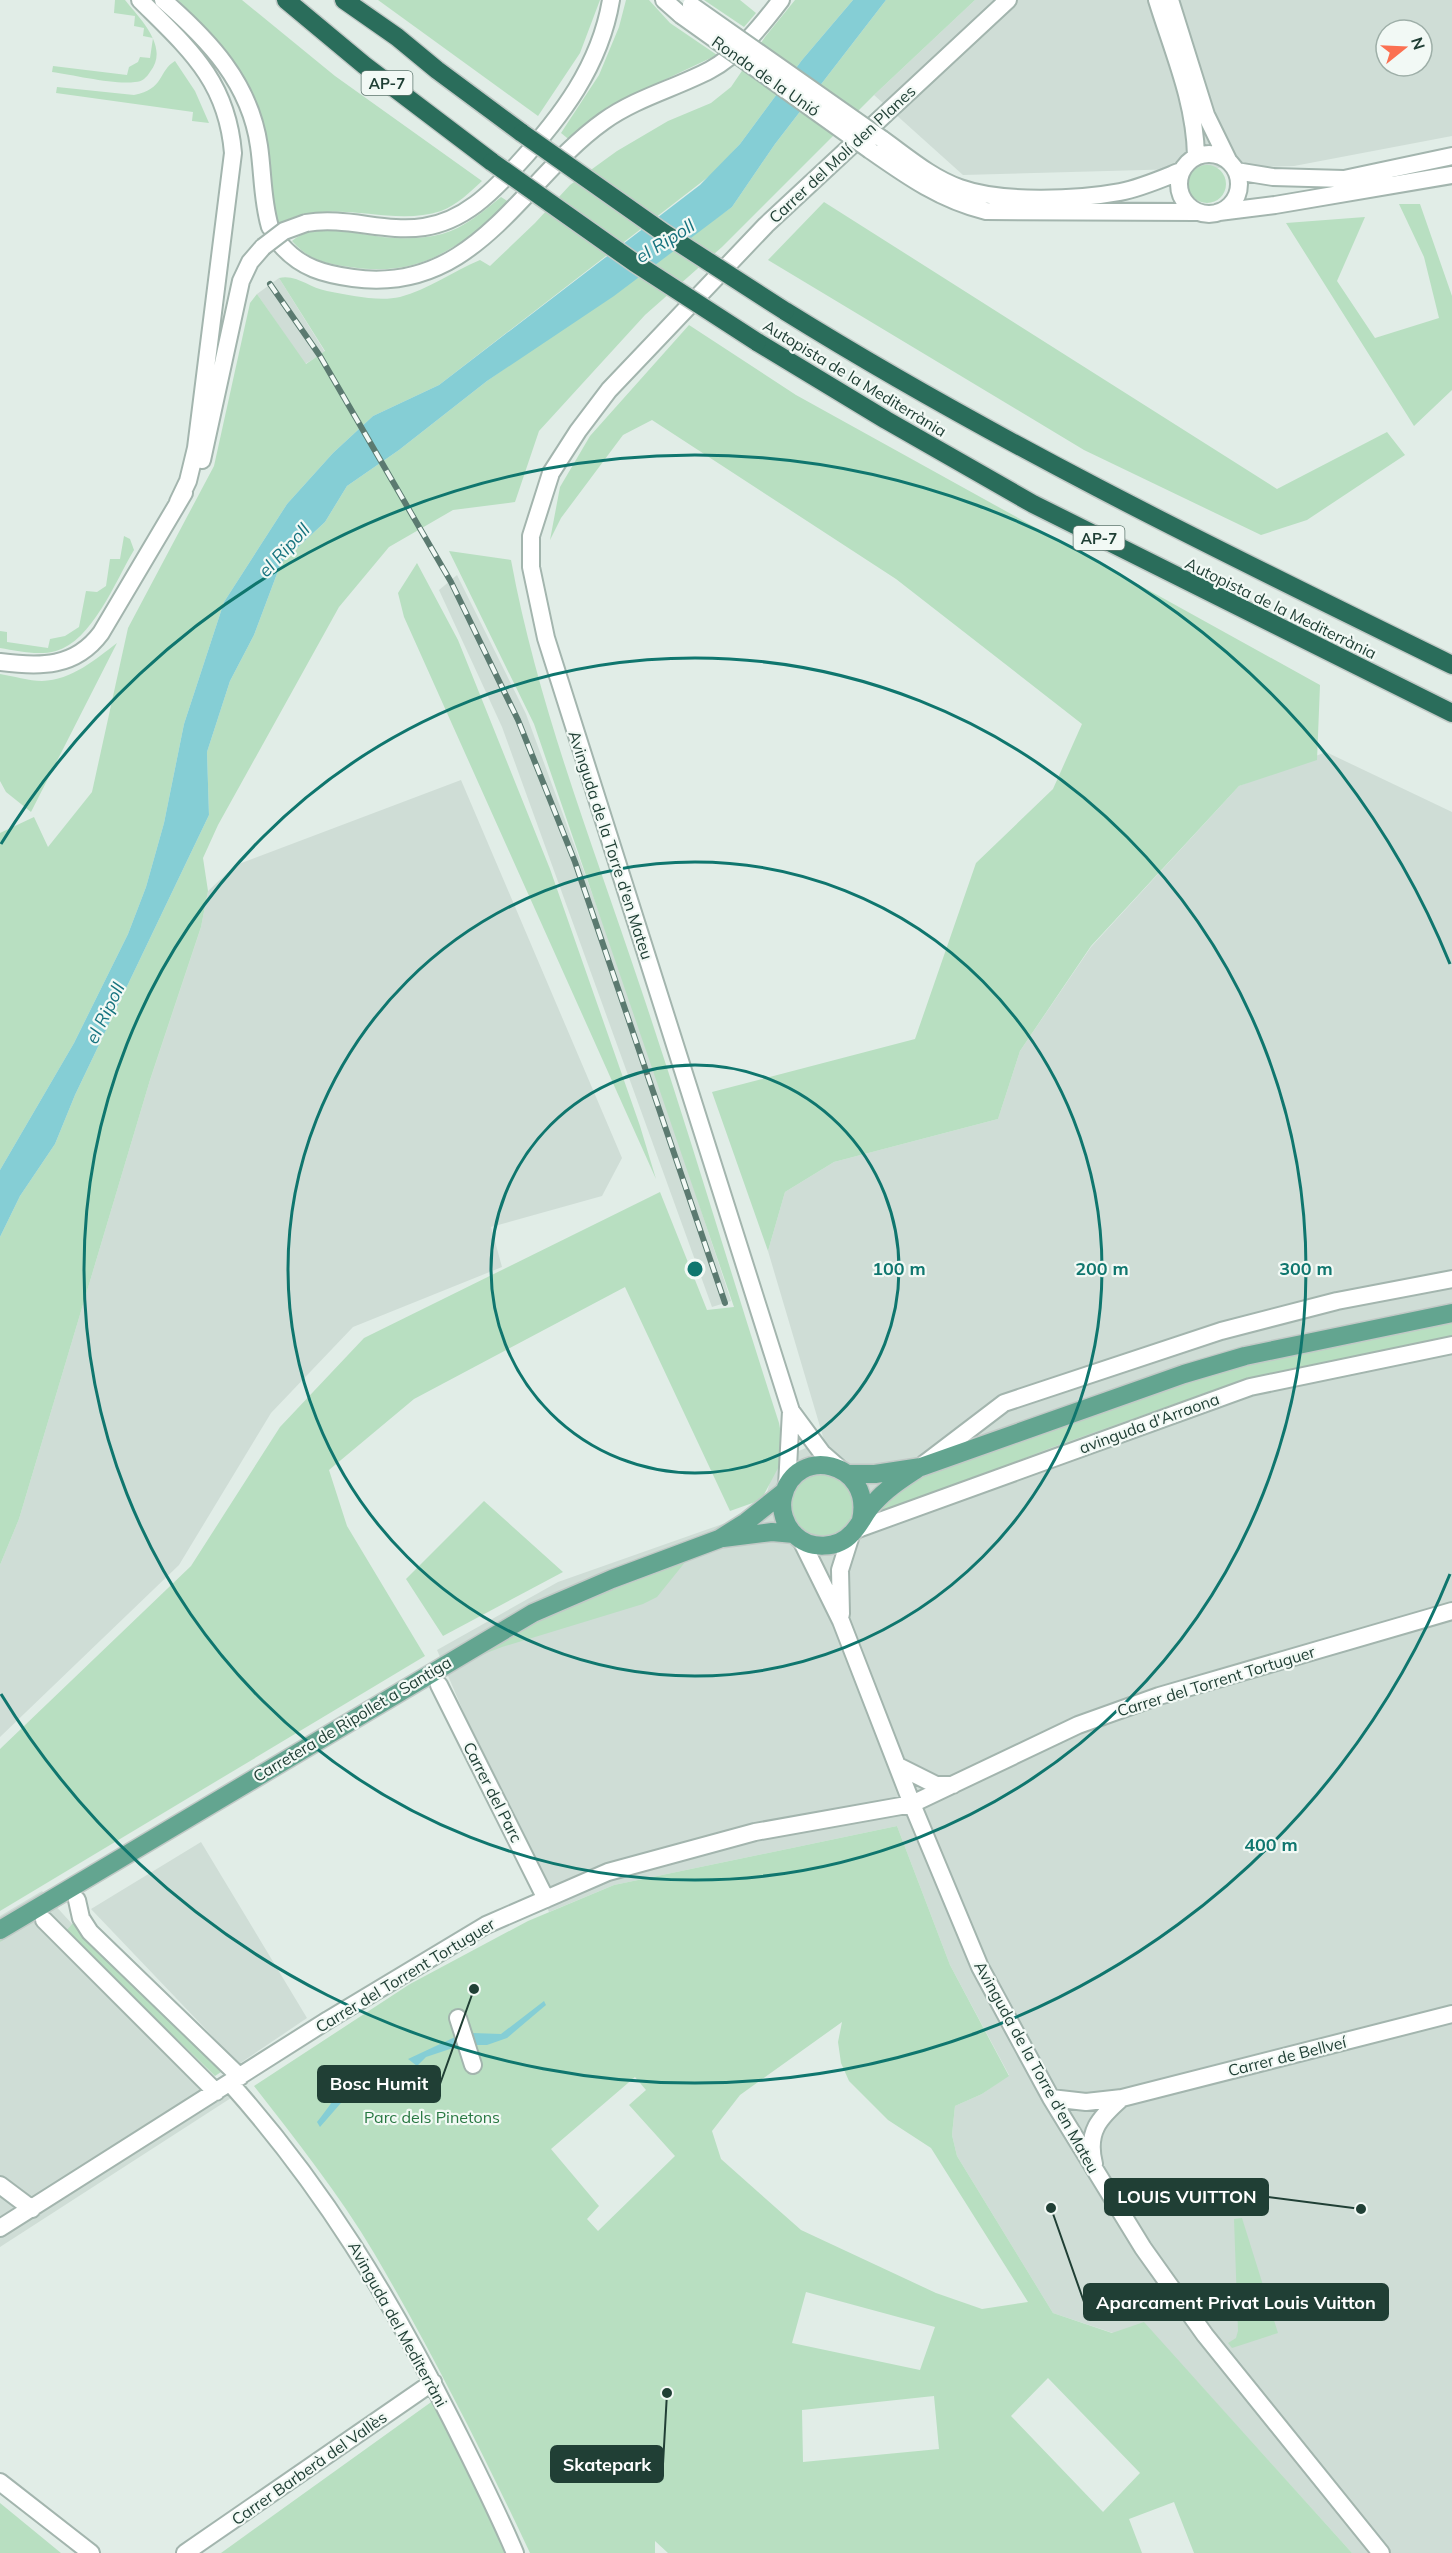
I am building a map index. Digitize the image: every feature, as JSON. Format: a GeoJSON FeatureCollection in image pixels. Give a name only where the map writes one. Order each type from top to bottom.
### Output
{"type":"FeatureCollection","features":[{"type":"Feature","properties":{"kind":"highway","name":"Autopista de la Mediterrània"},"geometry":{"type":"LineString","coordinates":[[286,0],[373,72],[492,162],[635,263],[757,342],[886,420],[1033,504],[1452,713]]}},
{"type":"Feature","properties":{"kind":"highway","name":"Autopista de la Mediterrània"},"geometry":{"type":"LineString","coordinates":[[344,0],[397,37],[437,70],[522,133],[664,233],[785,311],[921,392],[1099,488],[1452,664]]}},
{"type":"Feature","properties":{"kind":"highway"},"geometry":{"type":"LineString","coordinates":[[362,0],[397,37]]}},
{"type":"Feature","properties":{"kind":"main road"},"geometry":{"type":"LineString","coordinates":[[719,1539],[746,1522],[786,1488],[793,1478],[811,1466],[875,1474],[921,1467],[1219,1363],[1298,1344],[1452,1313]]}},
{"type":"Feature","properties":{"kind":"main road"},"geometry":{"type":"LineString","coordinates":[[719,1539],[742,1538],[772,1532],[826,1546],[856,1528],[887,1491],[921,1467]]}},
{"type":"Feature","properties":{"kind":"main road"},"geometry":{"type":"LineString","coordinates":[[843,1471],[862,1495],[856,1528]]}},
{"type":"Feature","properties":{"kind":"main road"},"geometry":{"type":"LineString","coordinates":[[786,1488],[782,1506],[785,1520],[797,1537]]}},
{"type":"Feature","properties":{"kind":"main road","name":"Carretera de Ripollet a Santiga"},"geometry":{"type":"LineString","coordinates":[[0,1930],[533,1613],[602,1583],[719,1539]]}},
{"type":"Feature","properties":{"kind":"street"},"geometry":{"type":"LineString","coordinates":[[140,0],[193,53],[210,76],[225,109],[233,153],[196,448],[190,474],[178,502]]}},
{"type":"Feature","properties":{"kind":"street"},"geometry":{"type":"LineString","coordinates":[[163,0],[215,49],[229,68],[243,94],[255,125],[263,196],[270,227]]}},
{"type":"Feature","properties":{"kind":"street"},"geometry":{"type":"LineString","coordinates":[[0,662],[43,666],[68,660],[86,649],[101,633],[206,450],[241,281],[250,262],[284,231],[306,223],[331,221],[393,227],[424,227],[441,223],[473,207],[494,189],[560,116],[590,64],[603,33],[611,0]]}},
{"type":"Feature","properties":{"kind":"street","name":"Ronda de la Unió"},"geometry":{"type":"LineString","coordinates":[[664,0],[686,6],[876,144]]}},
{"type":"Feature","properties":{"kind":"street"},"geometry":{"type":"LineString","coordinates":[[281,245],[299,263],[311,269],[356,279],[402,278],[438,266],[492,229],[604,120],[712,69],[753,33],[781,0]]}},
{"type":"Feature","properties":{"kind":"street","name":"Carrer del Molí den Planes"},"geometry":{"type":"LineString","coordinates":[[681,313],[766,225],[1008,0]]}},
{"type":"Feature","properties":{"kind":"street"},"geometry":{"type":"LineString","coordinates":[[1157,0],[1190,101],[1196,156]]}},
{"type":"Feature","properties":{"kind":"street"},"geometry":{"type":"LineString","coordinates":[[1170,0],[1206,115],[1232,165],[1239,190],[1228,207],[1219,212]]}},
{"type":"Feature","properties":{"kind":"street"},"geometry":{"type":"LineString","coordinates":[[876,144],[958,188],[990,195],[1025,197],[1113,193],[1147,185],[1181,171],[1196,156],[1212,153],[1232,165],[1273,177],[1344,179],[1452,156]]}},
{"type":"Feature","properties":{"kind":"street"},"geometry":{"type":"LineString","coordinates":[[876,144],[925,188],[963,206],[986,211],[1219,212],[1275,206],[1452,175]]}},
{"type":"Feature","properties":{"kind":"street"},"geometry":{"type":"LineString","coordinates":[[1181,171],[1179,190],[1189,207],[1197,212]]}},
{"type":"Feature","properties":{"kind":"street","name":"Avinguda de la Torre d'en Mateu"},"geometry":{"type":"LineString","coordinates":[[681,313],[609,390],[578,431],[551,473],[531,536],[531,567],[546,639],[791,1411],[822,1453],[843,1471]]}},
{"type":"Feature","properties":{"kind":"street"},"geometry":{"type":"LineString","coordinates":[[921,1467],[1004,1403],[1221,1331],[1337,1301],[1452,1279]]}},
{"type":"Feature","properties":{"kind":"street","name":"avinguda d'Arraona"},"geometry":{"type":"LineString","coordinates":[[856,1528],[1250,1387],[1452,1345]]}},
{"type":"Feature","properties":{"kind":"street","name":"Avinguda de la Torre d'en Mateu"},"geometry":{"type":"LineString","coordinates":[[786,1488],[791,1411]]}},
{"type":"Feature","properties":{"kind":"street","name":"Avinguda de la Torre d'en Mateu"},"geometry":{"type":"LineString","coordinates":[[841,1621],[840,1570],[856,1528]]}},
{"type":"Feature","properties":{"kind":"street","name":"Avinguda de la Torre d'en Mateu"},"geometry":{"type":"LineString","coordinates":[[797,1537],[841,1621],[912,1804],[980,1967],[1051,2098],[1143,2248],[1205,2335],[1381,2553]]}},
{"type":"Feature","properties":{"kind":"street","name":"Carrer del Torrent Tortuguer"},"geometry":{"type":"LineString","coordinates":[[0,2228],[486,1925],[608,1872],[754,1832],[912,1804],[1078,1725],[1159,1696],[1452,1611]]}},
{"type":"Feature","properties":{"kind":"street","name":"Carrer del Parc"},"geometry":{"type":"LineString","coordinates":[[439,1685],[546,1899]]}},
{"type":"Feature","properties":{"kind":"street"},"geometry":{"type":"LineString","coordinates":[[898,1766],[936,1785],[953,1785]]}},
{"type":"Feature","properties":{"kind":"street","name":"Avinguda del Mediterràni"},"geometry":{"type":"LineString","coordinates":[[77,1900],[81,1918],[90,1932],[229,2084],[338,2220],[378,2281],[433,2382],[515,2553]]}},
{"type":"Feature","properties":{"kind":"street","name":"Avinguda del Mediterràni"},"geometry":{"type":"LineString","coordinates":[[44,1920],[229,2084]]}},
{"type":"Feature","properties":{"kind":"street","name":"Carrer de Bellveí"},"geometry":{"type":"LineString","coordinates":[[1051,2098],[1086,2102],[1122,2098],[1452,2014]]}},
{"type":"Feature","properties":{"kind":"street"},"geometry":{"type":"LineString","coordinates":[[458,2018],[473,2065]]}},
{"type":"Feature","properties":{"kind":"street"},"geometry":{"type":"LineString","coordinates":[[1096,2174],[1090,2146],[1096,2126],[1107,2111],[1122,2098]]}},
{"type":"Feature","properties":{"kind":"street"},"geometry":{"type":"LineString","coordinates":[[0,2185],[32,2208]]}},
{"type":"Feature","properties":{"kind":"street","name":"Carrer Barberà del Vallès"},"geometry":{"type":"LineString","coordinates":[[185,2553],[433,2382]]}},
{"type":"Feature","properties":{"kind":"street"},"geometry":{"type":"LineString","coordinates":[[0,2482],[91,2553]]}},
{"type":"Feature","properties":{"kind":"shaded area"},"geometry":{"type":"Polygon","coordinates":[[[975,0],[1452,0],[1452,136],[1294,166],[963,175],[874,95],[975,0]]]}},
{"type":"Feature","properties":{"kind":"shaded area"},"geometry":{"type":"Polygon","coordinates":[[[279,278],[325,352],[305,364],[257,294],[279,278]]]}},
{"type":"Feature","properties":{"kind":"shaded area"},"geometry":{"type":"Polygon","coordinates":[[[457,575],[526,714],[635,1010],[731,1301],[712,1307],[502,727],[439,590],[457,575]]]}},
{"type":"Feature","properties":{"kind":"shaded area"},"geometry":{"type":"Polygon","coordinates":[[[1326,752],[1452,812],[1452,2553],[1352,2553],[1183,2366],[1113,2333],[1053,2313],[957,2156],[952,2135],[955,2106],[982,2094],[1009,2075],[950,1965],[897,1826],[614,1885],[549,1912],[437,1650],[558,1582],[734,1520],[766,1496],[776,1461],[824,1440],[768,1251],[785,1192],[834,1162],[998,1119],[1020,1051],[1091,947],[1239,786],[1326,752]]]}},
{"type":"Feature","properties":{"kind":"shaded area"},"geometry":{"type":"Polygon","coordinates":[[[461,780],[622,1158],[602,1196],[491,1227],[502,1267],[353,1327],[271,1413],[179,1565],[0,1737],[0,1565],[19,1519],[150,1080],[201,927],[208,891],[236,865],[461,780]]]}},
{"type":"Feature","properties":{"kind":"shaded area"},"geometry":{"type":"Polygon","coordinates":[[[201,1842],[307,2018],[239,2064],[91,1909],[201,1842]]]}},
{"type":"Feature","properties":{"kind":"shaded area"},"geometry":{"type":"Polygon","coordinates":[[[42,1891],[231,2098],[0,2247],[0,1916],[42,1891]]]}},
{"type":"Feature","properties":{"kind":"green space"},"geometry":{"type":"Polygon","coordinates":[[[115,0],[125,0],[145,25],[152,38],[143,36],[144,28],[134,26],[135,16],[114,13],[115,0]]]}},
{"type":"Feature","properties":{"kind":"green space"},"geometry":{"type":"Polygon","coordinates":[[[178,0],[242,0],[335,76],[482,181],[463,198],[441,211],[401,216],[319,212],[298,216],[278,224],[272,194],[267,142],[255,100],[235,64],[222,47],[178,0]]]}},
{"type":"Feature","properties":{"kind":"green space"},"geometry":{"type":"Polygon","coordinates":[[[378,0],[600,0],[580,53],[538,116],[378,0]]]}},
{"type":"Feature","properties":{"kind":"green space"},"geometry":{"type":"Polygon","coordinates":[[[626,0],[649,0],[670,23],[717,55],[607,107],[572,142],[561,133],[599,75],[619,27],[626,0]]]}},
{"type":"Feature","properties":{"kind":"green space"},"geometry":{"type":"Polygon","coordinates":[[[704,0],[740,0],[756,13],[744,27],[704,0]]]}},
{"type":"Feature","properties":{"kind":"green space"},"geometry":{"type":"Polygon","coordinates":[[[795,0],[853,0],[802,60],[740,144],[712,174],[439,385],[373,416],[333,453],[287,504],[224,602],[184,724],[164,823],[146,887],[128,934],[74,1043],[0,1170],[0,833],[34,817],[48,847],[92,792],[128,628],[214,466],[250,303],[257,294],[306,364],[325,351],[279,278],[292,278],[321,289],[345,294],[391,298],[421,290],[480,260],[490,266],[535,223],[570,185],[617,151],[668,121],[711,103],[731,87],[765,37],[795,0]]]}},
{"type":"Feature","properties":{"kind":"green space"},"geometry":{"type":"Polygon","coordinates":[[[886,0],[975,0],[874,95],[722,247],[645,315],[539,431],[515,502],[453,510],[389,547],[339,607],[218,825],[203,858],[208,891],[201,927],[150,1080],[19,1519],[0,1565],[0,1237],[20,1196],[55,1144],[75,1095],[209,815],[207,752],[230,681],[254,635],[281,563],[325,522],[347,486],[399,450],[487,381],[732,207],[775,144],[886,0]]]}},
{"type":"Feature","properties":{"kind":"green space"},"geometry":{"type":"Polygon","coordinates":[[[153,39],[157,53],[155,63],[147,76],[140,81],[117,82],[52,72],[53,66],[127,75],[129,67],[138,62],[140,57],[150,58],[153,39]]]}},
{"type":"Feature","properties":{"kind":"green space"},"geometry":{"type":"Polygon","coordinates":[[[175,61],[195,91],[209,123],[192,121],[193,112],[56,93],[57,87],[134,95],[151,89],[175,61]]]}},
{"type":"Feature","properties":{"kind":"green space"},"geometry":{"type":"Polygon","coordinates":[[[1207,165],[1214,166],[1220,171],[1225,177],[1225,191],[1220,197],[1214,202],[1207,203],[1200,202],[1194,197],[1189,191],[1188,184],[1189,177],[1194,171],[1200,166],[1207,165]]]}},
{"type":"Feature","properties":{"kind":"green space"},"geometry":{"type":"Polygon","coordinates":[[[501,197],[512,204],[474,233],[438,255],[399,268],[350,267],[325,262],[311,257],[292,241],[302,235],[324,230],[397,238],[435,236],[466,223],[501,197]]]}},
{"type":"Feature","properties":{"kind":"green space"},"geometry":{"type":"Polygon","coordinates":[[[824,202],[1277,489],[1387,432],[1405,455],[1307,520],[1261,535],[1084,450],[768,260],[824,202]]]}},
{"type":"Feature","properties":{"kind":"green space"},"geometry":{"type":"Polygon","coordinates":[[[1399,204],[1420,204],[1452,296],[1452,390],[1414,426],[1286,223],[1365,217],[1337,281],[1375,338],[1439,318],[1424,257],[1399,204]]]}},
{"type":"Feature","properties":{"kind":"green space"},"geometry":{"type":"Polygon","coordinates":[[[689,325],[796,395],[1320,685],[1317,760],[1239,786],[1091,946],[1020,1051],[998,1119],[834,1162],[785,1192],[768,1251],[712,1092],[915,1039],[976,863],[1053,789],[1082,724],[896,579],[652,420],[623,435],[561,518],[550,540],[560,487],[590,436],[689,325]]]}},
{"type":"Feature","properties":{"kind":"green space"},"geometry":{"type":"Polygon","coordinates":[[[124,536],[130,539],[134,550],[101,609],[81,636],[56,651],[42,653],[0,648],[0,631],[7,632],[7,642],[48,648],[50,639],[65,636],[79,627],[86,591],[97,592],[106,586],[110,559],[120,559],[124,536]]]}},
{"type":"Feature","properties":{"kind":"green space"},"geometry":{"type":"Polygon","coordinates":[[[449,551],[511,560],[522,614],[551,722],[676,1095],[779,1423],[785,1455],[761,1500],[730,1511],[625,1287],[414,1399],[329,1470],[347,1526],[425,1656],[0,1911],[0,1749],[191,1566],[280,1427],[364,1338],[660,1192],[707,1310],[734,1307],[534,724],[449,551]]]}},
{"type":"Feature","properties":{"kind":"green space"},"geometry":{"type":"Polygon","coordinates":[[[417,563],[458,640],[550,869],[640,1126],[656,1179],[404,617],[398,593],[417,563]]]}},
{"type":"Feature","properties":{"kind":"green space"},"geometry":{"type":"Polygon","coordinates":[[[117,643],[31,812],[6,792],[0,781],[0,674],[37,681],[53,680],[83,668],[117,643]]]}},
{"type":"Feature","properties":{"kind":"green space"},"geometry":{"type":"Polygon","coordinates":[[[1452,1319],[1452,1338],[1248,1378],[1053,1447],[872,1518],[880,1503],[910,1481],[1237,1365],[1452,1319]]]}},
{"type":"Feature","properties":{"kind":"green space"},"geometry":{"type":"Polygon","coordinates":[[[829,1472],[846,1484],[852,1494],[853,1512],[850,1520],[839,1534],[832,1538],[820,1540],[800,1535],[785,1496],[797,1478],[829,1472]]]}},
{"type":"Feature","properties":{"kind":"green space"},"geometry":{"type":"Polygon","coordinates":[[[484,1501],[563,1572],[443,1636],[406,1579],[484,1501]]]}},
{"type":"Feature","properties":{"kind":"green space"},"geometry":{"type":"Polygon","coordinates":[[[686,1561],[657,1597],[643,1604],[479,1656],[0,1942],[0,1939],[519,1631],[561,1610],[686,1561]]]}},
{"type":"Feature","properties":{"kind":"green space","name":"Parc dels Pinetons"},"geometry":{"type":"Polygon","coordinates":[[[897,1826],[950,1965],[1009,2076],[982,2094],[955,2106],[952,2135],[957,2156],[1053,2313],[1112,2333],[1144,2322],[1352,2553],[1194,2553],[1174,2502],[1129,2519],[1142,2553],[668,2553],[655,2541],[655,2553],[530,2553],[416,2326],[361,2231],[332,2188],[254,2086],[410,1984],[528,1921],[614,1885],[897,1826]],[[842,2022],[740,2095],[712,2131],[721,2159],[801,2230],[936,2293],[982,2309],[1028,2302],[931,2148],[888,2120],[849,2081],[841,2063],[838,2042],[842,2022]],[[635,2077],[551,2149],[599,2206],[587,2219],[598,2231],[675,2156],[629,2105],[646,2090],[635,2077]],[[806,2292],[792,2343],[920,2370],[935,2327],[806,2292]],[[1048,2378],[1011,2416],[1103,2512],[1140,2473],[1048,2378]],[[934,2396],[802,2410],[803,2462],[939,2449],[934,2396]]]}},
{"type":"Feature","properties":{"kind":"green space"},"geometry":{"type":"Polygon","coordinates":[[[74,1922],[224,2070],[215,2076],[66,1931],[74,1922]]]}},
{"type":"Feature","properties":{"kind":"green space"},"geometry":{"type":"Polygon","coordinates":[[[1242,2218],[1278,2333],[1232,2348],[1228,2343],[1236,2338],[1238,2331],[1234,2219],[1242,2218]]]}},
{"type":"Feature","properties":{"kind":"green space"},"geometry":{"type":"Polygon","coordinates":[[[434,2400],[496,2524],[507,2553],[221,2553],[434,2400]]]}},
{"type":"Feature","properties":{"kind":"green space"},"geometry":{"type":"Polygon","coordinates":[[[0,2503],[61,2553],[0,2553],[0,2503]]]}},
{"type":"Feature","properties":{"kind":"water","name":"el Ripoll"},"geometry":{"type":"Polygon","coordinates":[[[853,0],[886,0],[775,144],[732,207],[614,296],[487,381],[399,450],[347,486],[325,522],[281,563],[254,635],[230,681],[207,752],[209,815],[75,1095],[55,1144],[20,1196],[0,1237],[0,1170],[74,1043],[128,934],[146,887],[164,823],[184,724],[224,602],[287,504],[333,453],[373,416],[439,385],[700,185],[740,144],[802,60],[853,0]]]}},
{"type":"Feature","properties":{"kind":"water"},"geometry":{"type":"Polygon","coordinates":[[[544,2001],[546,2005],[507,2038],[487,2045],[462,2045],[426,2057],[417,2066],[408,2059],[453,2038],[472,2033],[501,2034],[544,2001]]]}},
{"type":"Feature","properties":{"kind":"water"},"geometry":{"type":"Polygon","coordinates":[[[386,2068],[393,2074],[371,2076],[354,2088],[320,2127],[317,2122],[345,2086],[361,2074],[386,2068]]]}},
{"type":"Feature","properties":{"kind":"railway"},"geometry":{"type":"LineString","coordinates":[[270,284],[320,356],[451,582],[518,720],[575,862],[725,1303]]}},
{"type":"Feature","properties":{"kind":"place","name":"Bosc Humit"},"geometry":{"type":"Point","coordinates":[474,1989]}},
{"type":"Feature","properties":{"kind":"place","name":"Aparcament Privat Louis Vuitton"},"geometry":{"type":"Point","coordinates":[1051,2208]}},
{"type":"Feature","properties":{"kind":"place","name":"LOUIS VUITTON"},"geometry":{"type":"Point","coordinates":[1361,2209]}},
{"type":"Feature","properties":{"kind":"place","name":"Skatepark"},"geometry":{"type":"Point","coordinates":[667,2393]}}]}
